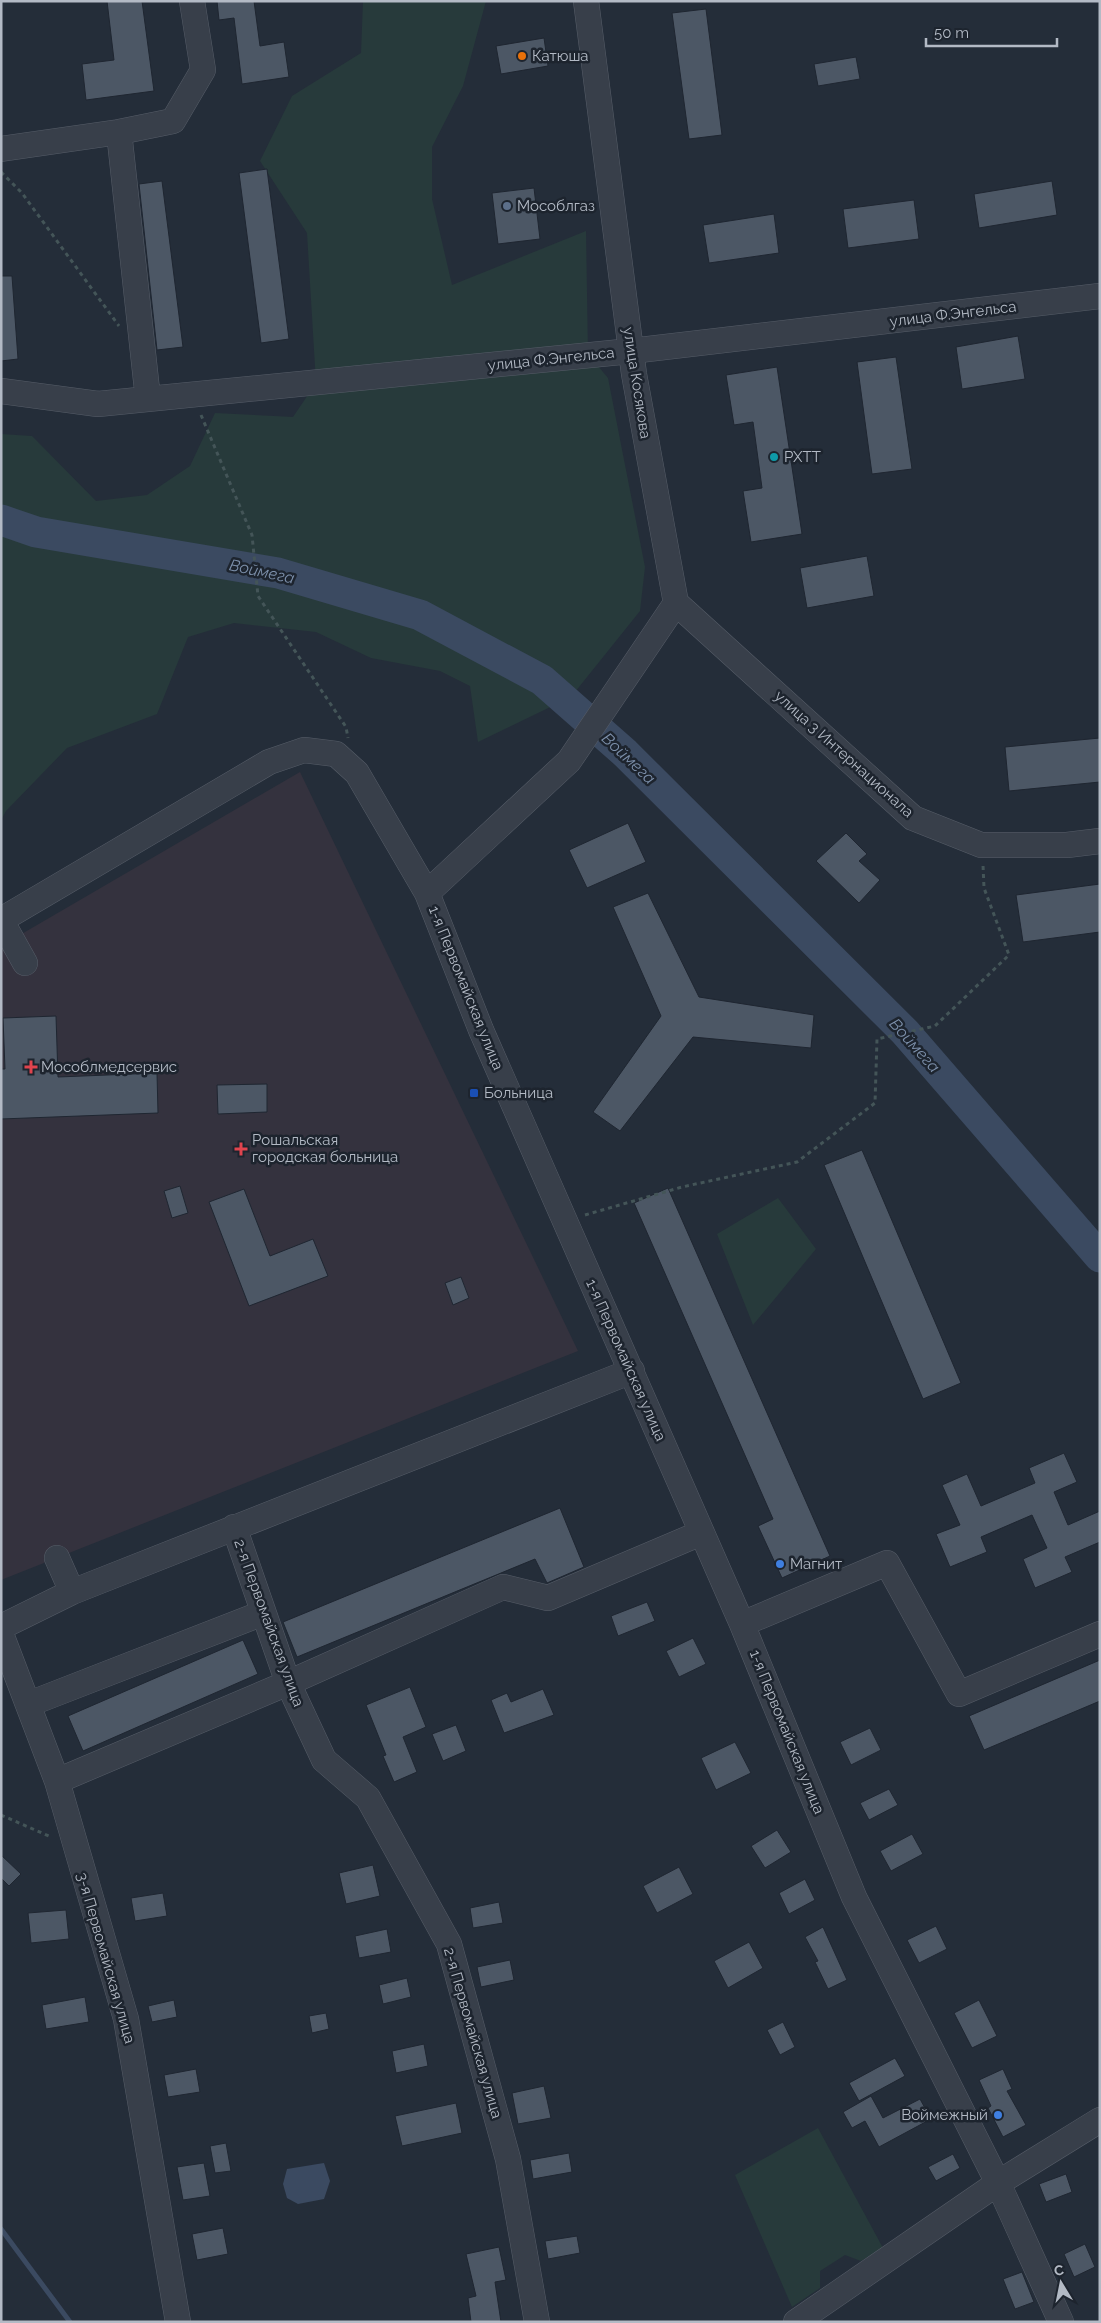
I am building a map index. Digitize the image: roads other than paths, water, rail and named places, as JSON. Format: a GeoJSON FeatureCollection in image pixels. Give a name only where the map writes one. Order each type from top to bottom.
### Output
{"type":"FeatureCollection","features":[{"type":"Feature","properties":{"kind":"street"},"geometry":{"type":"LineString","coordinates":[[1,149],[119,132],[173,122],[203,70],[192,1]]}},
{"type":"Feature","properties":{"kind":"street","name":"улица Косякова"},"geometry":{"type":"LineString","coordinates":[[586,1],[631,351],[676,602]]}},
{"type":"Feature","properties":{"kind":"street"},"geometry":{"type":"LineString","coordinates":[[119,132],[148,399]]}},
{"type":"Feature","properties":{"kind":"street","name":"улица Ф.Энгельса"},"geometry":{"type":"LineString","coordinates":[[1,391],[98,404],[192,393],[631,351],[1100,296]]}},
{"type":"Feature","properties":{"kind":"street"},"geometry":{"type":"LineString","coordinates":[[427,893],[568,761],[676,602]]}},
{"type":"Feature","properties":{"kind":"street","name":"улица 3 Интернационала"},"geometry":{"type":"LineString","coordinates":[[676,602],[913,818],[981,845],[1067,845],[1100,841]]}},
{"type":"Feature","properties":{"kind":"street","name":"1-я Первомайская улица"},"geometry":{"type":"LineString","coordinates":[[1,920],[269,762],[304,750],[336,754],[357,773],[427,893],[481,1030],[742,1624],[854,1897],[998,2183],[1061,2322]]}},
{"type":"Feature","properties":{"kind":"street"},"geometry":{"type":"LineString","coordinates":[[1,920],[25,963]]}},
{"type":"Feature","properties":{"kind":"street"},"geometry":{"type":"LineString","coordinates":[[1,1626],[72,1592],[632,1371]]}},
{"type":"Feature","properties":{"kind":"street","name":"2-я Первомайская улица"},"geometry":{"type":"LineString","coordinates":[[234,1528],[288,1683],[324,1760],[368,1798],[449,1944],[508,2159],[537,2322]]}},
{"type":"Feature","properties":{"kind":"street"},"geometry":{"type":"LineString","coordinates":[[57,1780],[288,1683],[503,1587],[548,1598],[701,1533]]}},
{"type":"Feature","properties":{"kind":"street"},"geometry":{"type":"LineString","coordinates":[[57,1558],[72,1592]]}},
{"type":"Feature","properties":{"kind":"street"},"geometry":{"type":"LineString","coordinates":[[742,1624],[887,1563],[959,1694],[1100,1634]]}},
{"type":"Feature","properties":{"kind":"street"},"geometry":{"type":"LineString","coordinates":[[29,1704],[263,1613]]}},
{"type":"Feature","properties":{"kind":"street","name":"3-я Первомайская улица"},"geometry":{"type":"LineString","coordinates":[[1,1634],[57,1780],[126,2020],[178,2322]]}},
{"type":"Feature","properties":{"kind":"street"},"geometry":{"type":"LineString","coordinates":[[796,2322],[998,2183],[1100,2120]]}},
{"type":"Feature","properties":{"kind":"water"},"geometry":{"type":"Polygon","coordinates":[[[324,2163],[330,2181],[324,2199],[298,2204],[287,2198],[283,2184],[287,2169],[324,2163]]]}},
{"type":"Feature","properties":{"kind":"waterway","name":"Воймега"},"geometry":{"type":"LineString","coordinates":[[1,520],[36,532],[278,573],[420,615],[542,680],[625,753],[905,1032],[1100,1257]]}},
{"type":"Feature","properties":{"kind":"waterway"},"geometry":{"type":"LineString","coordinates":[[1,2229],[70,2322]]}},
{"type":"Feature","properties":{"kind":"place","name":"Катюша"},"geometry":{"type":"Point","coordinates":[522,56]}},
{"type":"Feature","properties":{"kind":"place","name":"Мособлгаз"},"geometry":{"type":"Point","coordinates":[507,206]}},
{"type":"Feature","properties":{"kind":"place","name":"РХТТ"},"geometry":{"type":"Point","coordinates":[774,457]}},
{"type":"Feature","properties":{"kind":"place","name":"Мособлмедсервис"},"geometry":{"type":"Point","coordinates":[31,1067]}},
{"type":"Feature","properties":{"kind":"place","name":"Больница"},"geometry":{"type":"Point","coordinates":[474,1093]}},
{"type":"Feature","properties":{"kind":"place","name":"Рошальская городская больница"},"geometry":{"type":"Point","coordinates":[241,1149]}},
{"type":"Feature","properties":{"kind":"place","name":"Магнит"},"geometry":{"type":"Point","coordinates":[780,1564]}},
{"type":"Feature","properties":{"kind":"place","name":"Воймежный"},"geometry":{"type":"Point","coordinates":[998,2115]}}]}
